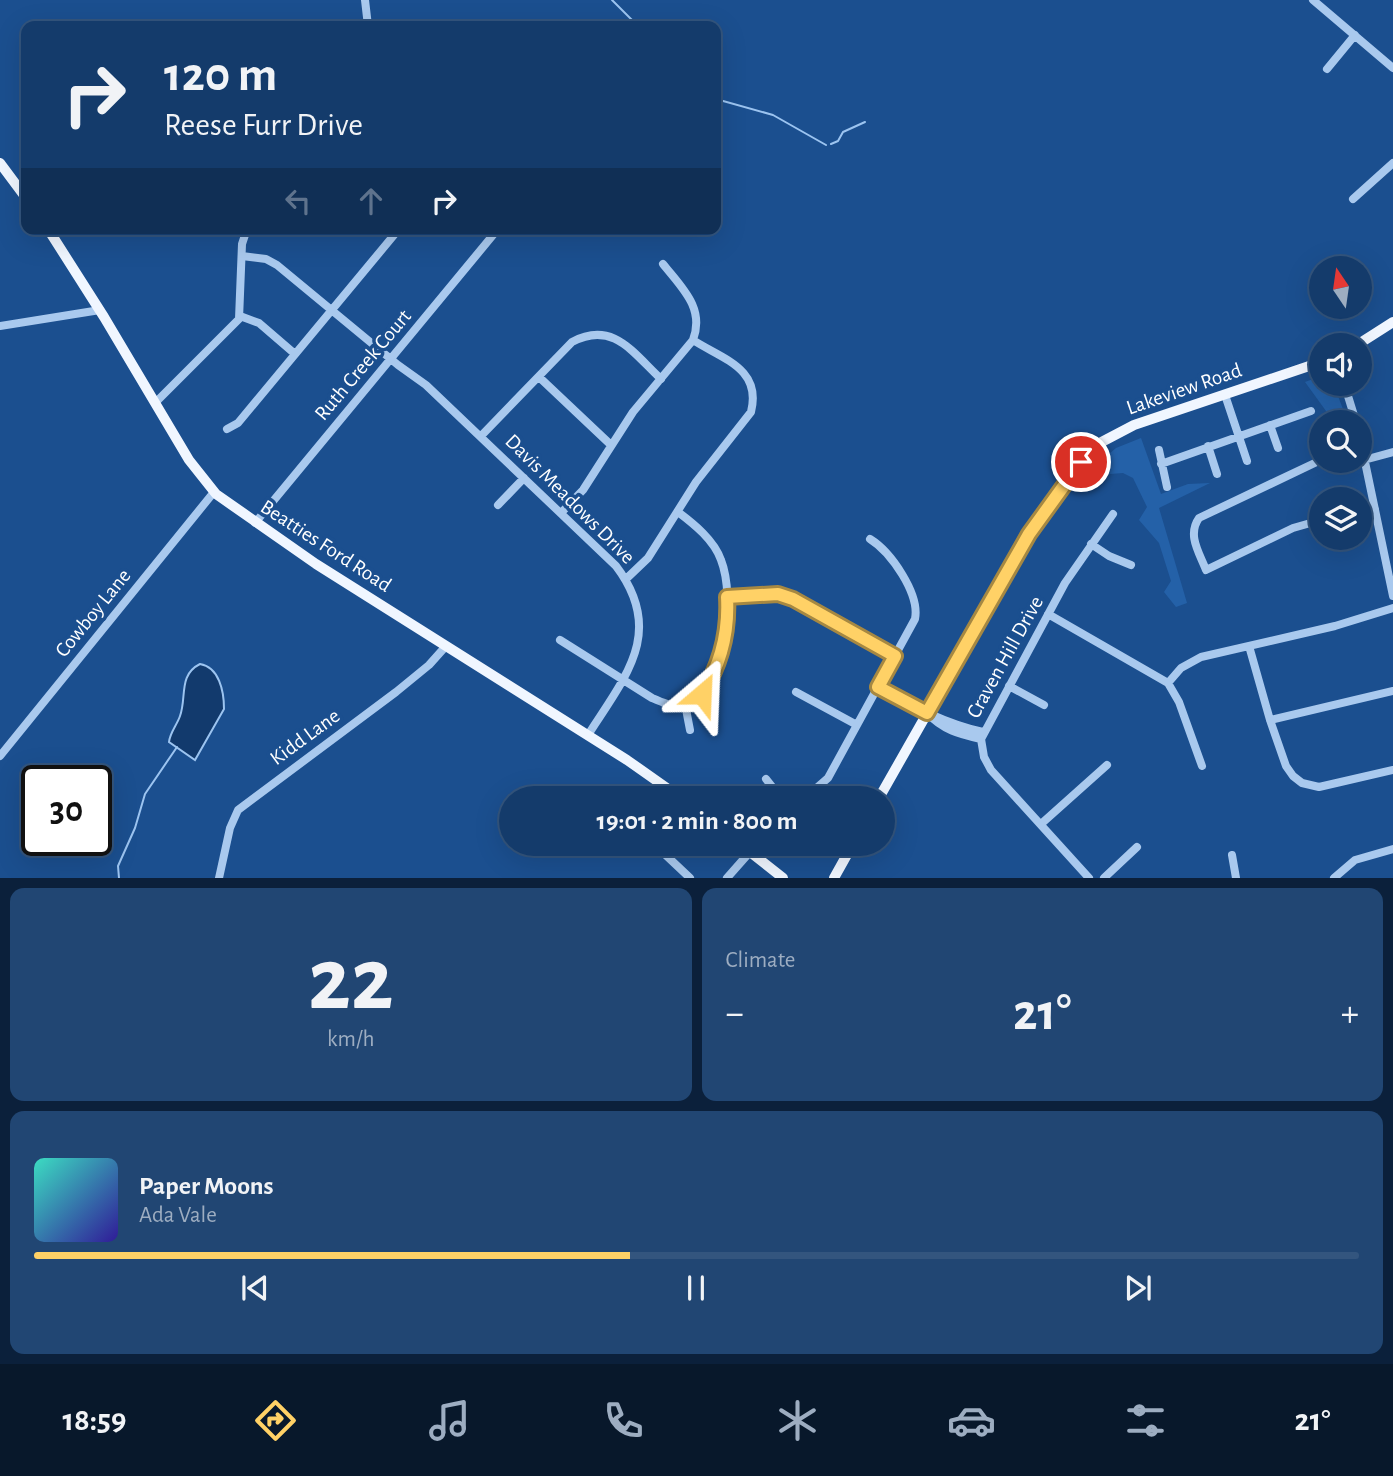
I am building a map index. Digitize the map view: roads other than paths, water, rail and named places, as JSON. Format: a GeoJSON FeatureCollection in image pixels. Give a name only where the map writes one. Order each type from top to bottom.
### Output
{"type":"FeatureCollection","features":[{"type":"Feature","properties":{"kind":"main road"},"geometry":{"type":"LineString","coordinates":[[0,163],[21,191]]}},
{"type":"Feature","properties":{"kind":"main road","name":"Beatties Ford Road"},"geometry":{"type":"LineString","coordinates":[[52,235],[198,474],[214,492],[256,523],[588,734],[664,786]]}},
{"type":"Feature","properties":{"kind":"main road"},"geometry":{"type":"LineString","coordinates":[[1372,335],[1393,322]]}},
{"type":"Feature","properties":{"kind":"main road","name":"Lakeview Road"},"geometry":{"type":"LineString","coordinates":[[886,786],[1029,534],[1094,446],[1135,425],[1309,366]]}},
{"type":"Feature","properties":{"kind":"main road"},"geometry":{"type":"LineString","coordinates":[[762,856],[783,877]]}},
{"type":"Feature","properties":{"kind":"main road"},"geometry":{"type":"LineString","coordinates":[[834,877],[846,856]]}},
{"type":"Feature","properties":{"kind":"street"},"geometry":{"type":"LineString","coordinates":[[365,0],[367,21]]}},
{"type":"Feature","properties":{"kind":"street"},"geometry":{"type":"LineString","coordinates":[[1312,0],[1393,68]]}},
{"type":"Feature","properties":{"kind":"street"},"geometry":{"type":"LineString","coordinates":[[1327,69],[1355,35]]}},
{"type":"Feature","properties":{"kind":"street"},"geometry":{"type":"LineString","coordinates":[[1353,200],[1393,163]]}},
{"type":"Feature","properties":{"kind":"street"},"geometry":{"type":"LineString","coordinates":[[155,403],[218,343],[240,316],[242,256],[246,235]]}},
{"type":"Feature","properties":{"kind":"street"},"geometry":{"type":"LineString","coordinates":[[227,429],[238,423],[393,235]]}},
{"type":"Feature","properties":{"kind":"street","name":"Ruth Creek Court"},"geometry":{"type":"LineString","coordinates":[[256,523],[493,235]]}},
{"type":"Feature","properties":{"kind":"street","name":"Davis Meadows Drive"},"geometry":{"type":"LineString","coordinates":[[242,256],[271,261],[426,385],[561,513],[626,579],[636,600],[640,624],[636,653],[624,679],[588,734]]}},
{"type":"Feature","properties":{"kind":"street"},"geometry":{"type":"LineString","coordinates":[[561,513],[583,490],[611,444],[693,340],[697,328],[695,306],[663,264]]}},
{"type":"Feature","properties":{"kind":"street"},"geometry":{"type":"LineString","coordinates":[[0,326],[100,310]]}},
{"type":"Feature","properties":{"kind":"street"},"geometry":{"type":"LineString","coordinates":[[240,316],[259,323],[295,354]]}},
{"type":"Feature","properties":{"kind":"street"},"geometry":{"type":"LineString","coordinates":[[481,436],[572,342],[584,336],[612,336],[661,379]]}},
{"type":"Feature","properties":{"kind":"street"},"geometry":{"type":"LineString","coordinates":[[626,579],[648,558],[696,482],[748,419],[754,399],[750,378],[742,370],[693,340]]}},
{"type":"Feature","properties":{"kind":"street"},"geometry":{"type":"LineString","coordinates":[[539,377],[611,444]]}},
{"type":"Feature","properties":{"kind":"street"},"geometry":{"type":"LineString","coordinates":[[1225,394],[1247,461]]}},
{"type":"Feature","properties":{"kind":"street"},"geometry":{"type":"LineString","coordinates":[[1161,464],[1309,412]]}},
{"type":"Feature","properties":{"kind":"street"},"geometry":{"type":"LineString","coordinates":[[1269,425],[1278,448]]}},
{"type":"Feature","properties":{"kind":"street"},"geometry":{"type":"LineString","coordinates":[[1208,446],[1217,474]]}},
{"type":"Feature","properties":{"kind":"street"},"geometry":{"type":"LineString","coordinates":[[1159,450],[1167,487]]}},
{"type":"Feature","properties":{"kind":"street"},"geometry":{"type":"LineString","coordinates":[[1372,458],[1393,452]]}},
{"type":"Feature","properties":{"kind":"street"},"geometry":{"type":"LineString","coordinates":[[1309,466],[1199,518],[1194,526],[1193,539],[1206,570],[1293,528],[1309,523]]}},
{"type":"Feature","properties":{"kind":"street"},"geometry":{"type":"LineString","coordinates":[[1367,473],[1393,596]]}},
{"type":"Feature","properties":{"kind":"street"},"geometry":{"type":"LineString","coordinates":[[498,505],[524,478]]}},
{"type":"Feature","properties":{"kind":"street","name":"Cowboy Lane"},"geometry":{"type":"LineString","coordinates":[[0,756],[214,492]]}},
{"type":"Feature","properties":{"kind":"street"},"geometry":{"type":"LineString","coordinates":[[561,640],[652,698],[667,704],[685,704],[702,694],[710,681],[726,637],[726,574],[711,542],[678,512]]}},
{"type":"Feature","properties":{"kind":"street","name":"Craven Hill Drive"},"geometry":{"type":"LineString","coordinates":[[1089,877],[992,771],[984,757],[982,736],[1048,614],[1113,514]]}},
{"type":"Feature","properties":{"kind":"street"},"geometry":{"type":"LineString","coordinates":[[819,786],[828,778],[911,628],[916,603],[911,588],[885,552],[870,539]]}},
{"type":"Feature","properties":{"kind":"street"},"geometry":{"type":"LineString","coordinates":[[1091,544],[1109,556],[1131,565]]}},
{"type":"Feature","properties":{"kind":"street"},"geometry":{"type":"LineString","coordinates":[[727,597],[778,594],[793,599],[895,656]]}},
{"type":"Feature","properties":{"kind":"street"},"geometry":{"type":"LineString","coordinates":[[1168,683],[1190,662],[1335,626],[1393,608]]}},
{"type":"Feature","properties":{"kind":"street"},"geometry":{"type":"LineString","coordinates":[[1048,614],[1168,683],[1179,702],[1202,766]]}},
{"type":"Feature","properties":{"kind":"street","name":"Kidd Lane"},"geometry":{"type":"LineString","coordinates":[[219,877],[233,820],[242,806],[396,692],[439,656],[446,646]]}},
{"type":"Feature","properties":{"kind":"street"},"geometry":{"type":"LineString","coordinates":[[1249,646],[1288,771],[1302,783],[1326,786],[1393,770]]}},
{"type":"Feature","properties":{"kind":"street"},"geometry":{"type":"LineString","coordinates":[[1009,686],[1044,705]]}},
{"type":"Feature","properties":{"kind":"street"},"geometry":{"type":"LineString","coordinates":[[878,687],[927,713],[938,724],[952,732],[982,736]]}},
{"type":"Feature","properties":{"kind":"street"},"geometry":{"type":"LineString","coordinates":[[1270,720],[1393,691]]}},
{"type":"Feature","properties":{"kind":"street"},"geometry":{"type":"LineString","coordinates":[[796,692],[857,726]]}},
{"type":"Feature","properties":{"kind":"street"},"geometry":{"type":"LineString","coordinates":[[685,704],[690,730]]}},
{"type":"Feature","properties":{"kind":"street"},"geometry":{"type":"LineString","coordinates":[[1041,824],[1107,765]]}},
{"type":"Feature","properties":{"kind":"street"},"geometry":{"type":"LineString","coordinates":[[766,779],[772,786]]}},
{"type":"Feature","properties":{"kind":"street"},"geometry":{"type":"LineString","coordinates":[[1104,877],[1137,847]]}},
{"type":"Feature","properties":{"kind":"street"},"geometry":{"type":"LineString","coordinates":[[1334,877],[1355,860],[1393,849]]}},
{"type":"Feature","properties":{"kind":"street"},"geometry":{"type":"LineString","coordinates":[[1232,855],[1236,877]]}},
{"type":"Feature","properties":{"kind":"street"},"geometry":{"type":"LineString","coordinates":[[667,856],[690,877]]}},
{"type":"Feature","properties":{"kind":"street"},"geometry":{"type":"LineString","coordinates":[[727,877],[747,856]]}},
{"type":"Feature","properties":{"kind":"waterway"},"geometry":{"type":"LineString","coordinates":[[612,0],[633,21]]}},
{"type":"Feature","properties":{"kind":"waterway"},"geometry":{"type":"LineString","coordinates":[[721,100],[773,115],[826,145]]}},
{"type":"Feature","properties":{"kind":"waterway"},"geometry":{"type":"LineString","coordinates":[[831,144],[838,141],[843,132],[865,122]]}},
{"type":"Feature","properties":{"kind":"waterway"},"geometry":{"type":"LineString","coordinates":[[119,878],[118,866],[135,828],[145,794],[177,747]]}}]}
